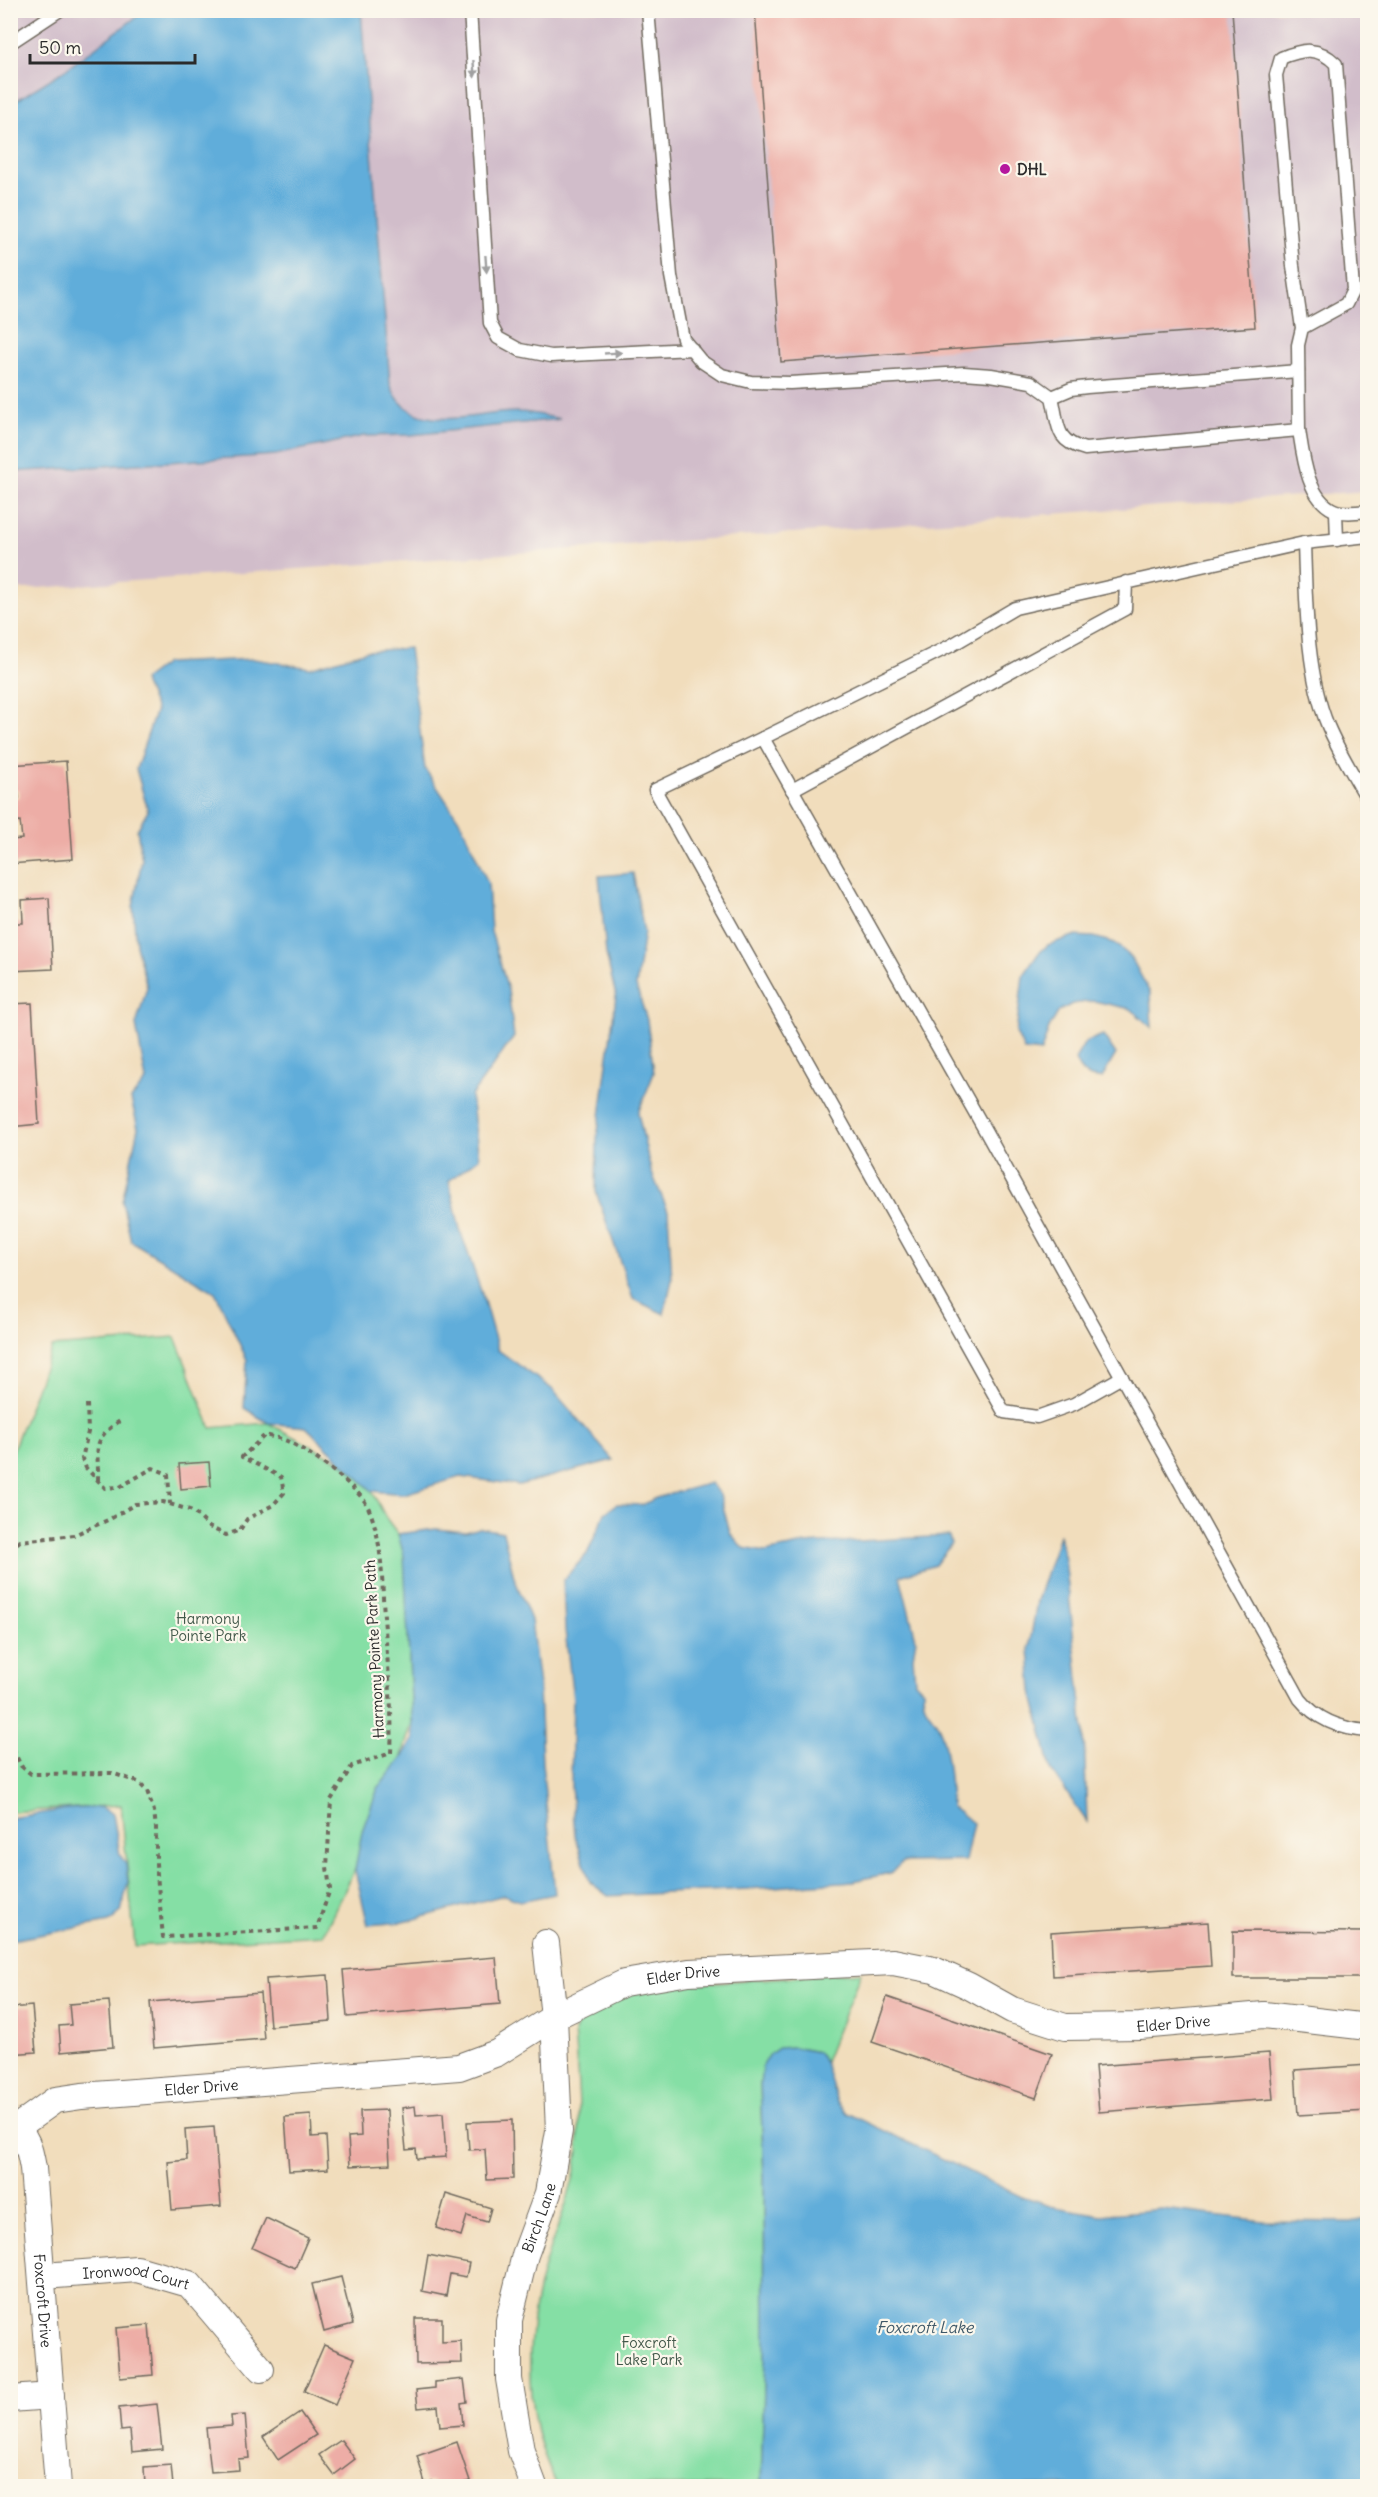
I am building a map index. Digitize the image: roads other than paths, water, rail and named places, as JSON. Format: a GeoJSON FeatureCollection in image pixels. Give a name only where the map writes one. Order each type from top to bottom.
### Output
{"type":"FeatureCollection","features":[{"type":"Feature","properties":{"kind":"street","name":"Birch Lane"},"geometry":{"type":"LineString","coordinates":[[534,2487],[520,2451],[509,2379],[509,2320],[525,2255],[548,2193],[559,2131],[554,2017],[546,1943]]}},
{"type":"Feature","properties":{"kind":"street","name":"Elder Drive"},"geometry":{"type":"LineString","coordinates":[[13,2127],[55,2100],[82,2096],[459,2067],[497,2053],[554,2017],[624,1983],[689,1972],[893,1962],[934,1970],[1012,2010],[1065,2027],[1140,2026],[1264,2015],[1368,2027]]}},
{"type":"Feature","properties":{"kind":"street","name":"Foxcroft Drive"},"geometry":{"type":"LineString","coordinates":[[13,2127],[29,2145],[43,2276],[58,2487]]}},
{"type":"Feature","properties":{"kind":"street","name":"Ironwood Court"},"geometry":{"type":"LineString","coordinates":[[43,2276],[137,2269],[189,2284],[261,2369]]}},
{"type":"Feature","properties":{"kind":"street"},"geometry":{"type":"LineString","coordinates":[[10,2400],[51,2396]]}},
{"type":"Feature","properties":{"kind":"lane"},"geometry":{"type":"LineString","coordinates":[[10,43],[60,10]]}},
{"type":"Feature","properties":{"kind":"lane"},"geometry":{"type":"LineString","coordinates":[[470,10],[490,323],[498,338],[520,350],[551,356],[692,349]]}},
{"type":"Feature","properties":{"kind":"lane"},"geometry":{"type":"LineString","coordinates":[[648,10],[671,276],[683,339],[701,361],[722,375],[751,382],[790,383],[964,373],[1031,382],[1052,397],[1061,434],[1068,445],[1085,449],[1299,430]]}},
{"type":"Feature","properties":{"kind":"lane"},"geometry":{"type":"LineString","coordinates":[[1302,328],[1346,304],[1353,290],[1336,64],[1327,55],[1313,49],[1298,51],[1281,58],[1276,75],[1293,266],[1302,328],[1298,345],[1299,430],[1304,457],[1317,494],[1324,503],[1336,512],[1368,511]]}},
{"type":"Feature","properties":{"kind":"lane"},"geometry":{"type":"LineString","coordinates":[[1052,397],[1071,389],[1087,387],[1298,371]]}},
{"type":"Feature","properties":{"kind":"lane"},"geometry":{"type":"LineString","coordinates":[[1336,512],[1337,540]]}},
{"type":"Feature","properties":{"kind":"lane"},"geometry":{"type":"LineString","coordinates":[[1122,1377],[1074,1404],[1037,1417],[1004,1412],[655,790],[952,645],[1015,608],[1304,543],[1368,536]]}},
{"type":"Feature","properties":{"kind":"lane"},"geometry":{"type":"LineString","coordinates":[[1304,543],[1306,607],[1319,700],[1339,749],[1368,800]]}},
{"type":"Feature","properties":{"kind":"lane"},"geometry":{"type":"LineString","coordinates":[[792,790],[1125,609],[1126,582]]}},
{"type":"Feature","properties":{"kind":"lane"},"geometry":{"type":"LineString","coordinates":[[763,738],[1300,1699],[1311,1713],[1348,1730],[1368,1731]]}},
{"type":"Feature","properties":{"kind":"water"},"geometry":{"type":"Polygon","coordinates":[[[146,10],[361,11],[390,384],[400,401],[413,412],[428,417],[446,419],[519,412],[560,419],[411,435],[364,436],[275,455],[11,472],[11,104],[65,70],[146,10]]]}},
{"type":"Feature","properties":{"kind":"water"},"geometry":{"type":"Polygon","coordinates":[[[409,648],[425,769],[461,823],[488,883],[491,931],[508,990],[514,1037],[471,1096],[479,1158],[449,1181],[460,1230],[498,1350],[552,1389],[613,1460],[519,1485],[460,1477],[404,1494],[372,1491],[306,1427],[268,1423],[244,1408],[247,1360],[215,1292],[131,1241],[122,1202],[138,1128],[131,1099],[146,1080],[136,1025],[147,987],[136,945],[133,907],[142,859],[137,830],[148,811],[136,769],[156,710],[143,680],[166,663],[254,659],[310,668],[367,651],[409,648]]]}},
{"type":"Feature","properties":{"kind":"water"},"geometry":{"type":"Polygon","coordinates":[[[633,873],[644,932],[636,986],[647,1020],[654,1073],[638,1113],[651,1171],[668,1211],[672,1280],[664,1314],[633,1299],[596,1192],[597,1139],[616,996],[606,954],[599,876],[633,873]]]}},
{"type":"Feature","properties":{"kind":"water"},"geometry":{"type":"Polygon","coordinates":[[[1073,936],[1094,937],[1114,943],[1131,957],[1150,993],[1152,1028],[1131,1009],[1094,1001],[1072,1004],[1059,1011],[1049,1028],[1041,1052],[1024,1050],[1016,1033],[1023,976],[1038,954],[1048,945],[1073,936]]]}},
{"type":"Feature","properties":{"kind":"water"},"geometry":{"type":"Polygon","coordinates":[[[1103,1035],[1116,1054],[1102,1078],[1088,1076],[1079,1068],[1075,1059],[1085,1042],[1103,1035]]]}},
{"type":"Feature","properties":{"kind":"water"},"geometry":{"type":"Polygon","coordinates":[[[710,1483],[720,1495],[730,1533],[743,1548],[766,1552],[804,1544],[949,1536],[951,1544],[935,1565],[900,1576],[916,1639],[913,1657],[915,1682],[923,1690],[927,1710],[941,1732],[947,1760],[951,1807],[973,1823],[965,1861],[903,1862],[890,1873],[854,1881],[747,1889],[608,1896],[590,1882],[575,1835],[571,1786],[573,1699],[565,1630],[563,1580],[587,1554],[605,1513],[617,1504],[642,1505],[656,1498],[710,1483]]]}},
{"type":"Feature","properties":{"kind":"water"},"geometry":{"type":"Polygon","coordinates":[[[480,1528],[503,1532],[514,1577],[531,1620],[539,1686],[542,1763],[555,1894],[520,1901],[504,1895],[404,1922],[368,1925],[355,1870],[362,1831],[378,1788],[401,1759],[413,1739],[404,1556],[398,1534],[436,1529],[466,1532],[480,1528]]]}},
{"type":"Feature","properties":{"kind":"water"},"geometry":{"type":"Polygon","coordinates":[[[1059,1535],[1065,1559],[1084,1732],[1087,1822],[1051,1770],[1032,1691],[1029,1648],[1037,1601],[1059,1535]]]}},
{"type":"Feature","properties":{"kind":"water"},"geometry":{"type":"Polygon","coordinates":[[[101,1807],[113,1814],[120,1855],[126,1864],[128,1882],[121,1912],[109,1922],[11,1940],[11,1818],[68,1809],[101,1807]]]}},
{"type":"Feature","properties":{"kind":"water","name":"Foxcroft Lake"},"geometry":{"type":"Polygon","coordinates":[[[794,2047],[817,2052],[825,2062],[837,2102],[847,2113],[1022,2197],[1050,2206],[1101,2215],[1162,2209],[1264,2221],[1351,2222],[1367,2219],[1367,2486],[761,2486],[765,2355],[764,2176],[760,2084],[762,2067],[770,2054],[779,2048],[794,2047]]]}},
{"type":"Feature","properties":{"kind":"place","name":"DHL"},"geometry":{"type":"Point","coordinates":[1005,169]}},
{"type":"Feature","properties":{"kind":"park label","name":"Harmony Pointe Park"},"geometry":{"type":"Point","coordinates":[208,1626]}},
{"type":"Feature","properties":{"kind":"park label","name":"Foxcroft Lake Park"},"geometry":{"type":"Point","coordinates":[649,2350]}}]}
